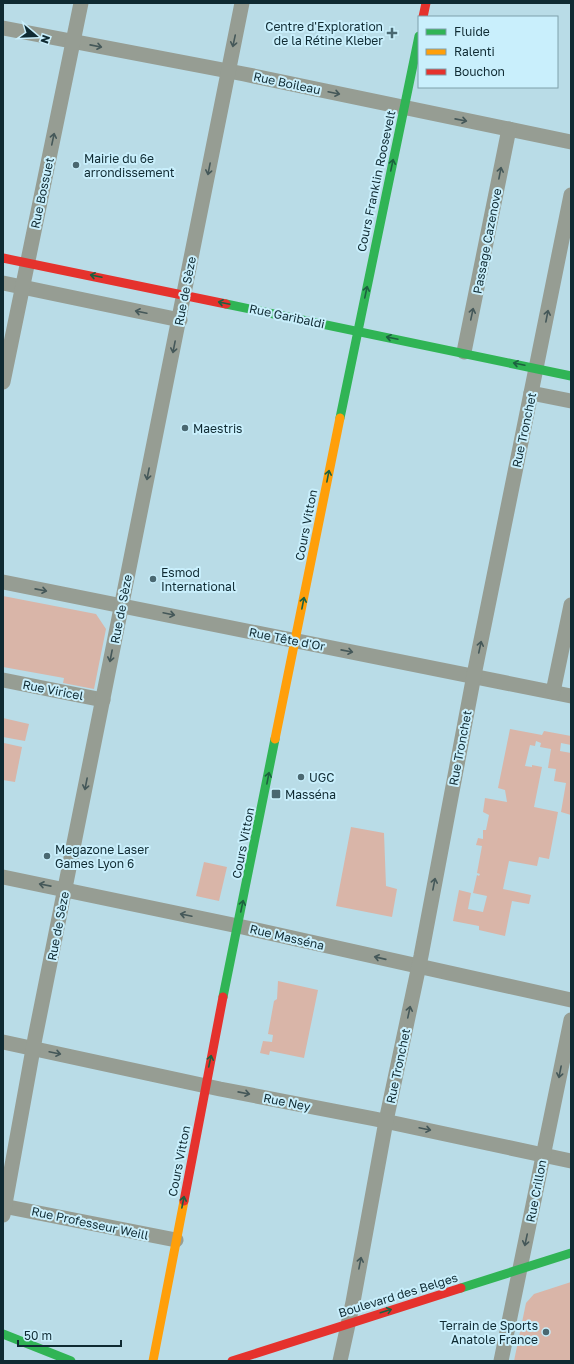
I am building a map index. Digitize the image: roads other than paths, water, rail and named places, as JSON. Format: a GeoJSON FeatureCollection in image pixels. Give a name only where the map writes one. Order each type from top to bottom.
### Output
{"type":"FeatureCollection","features":[{"type":"Feature","properties":{"kind":"main road"},"geometry":{"type":"LineString","coordinates":[[423,16],[426,3]]}},
{"type":"Feature","properties":{"kind":"main road","name":"Cours Franklin Roosevelt"},"geometry":{"type":"LineString","coordinates":[[358,331],[418,41]]}},
{"type":"Feature","properties":{"kind":"main road","name":"Rue Garibaldi"},"geometry":{"type":"LineString","coordinates":[[3,258],[464,352],[571,376]]}},
{"type":"Feature","properties":{"kind":"main road","name":"Cours Vitton"},"geometry":{"type":"LineString","coordinates":[[153,1361],[206,1086],[358,331]]}},
{"type":"Feature","properties":{"kind":"main road","name":"Boulevard des Belges"},"geometry":{"type":"LineString","coordinates":[[232,1361],[571,1253]]}},
{"type":"Feature","properties":{"kind":"main road"},"geometry":{"type":"LineString","coordinates":[[3,1334],[71,1361]]}},
{"type":"Feature","properties":{"kind":"street","name":"Rue Bossuet"},"geometry":{"type":"LineString","coordinates":[[3,382],[81,3]]}},
{"type":"Feature","properties":{"kind":"street","name":"Rue de Sèze"},"geometry":{"type":"LineString","coordinates":[[4,1209],[65,889],[185,295],[242,3]]}},
{"type":"Feature","properties":{"kind":"street","name":"Rue Boileau"},"geometry":{"type":"LineString","coordinates":[[3,28],[228,71],[571,142]]}},
{"type":"Feature","properties":{"kind":"street","name":"Passage Cazenove"},"geometry":{"type":"LineString","coordinates":[[464,352],[509,129]]}},
{"type":"Feature","properties":{"kind":"street","name":"Rue Tronchet"},"geometry":{"type":"LineString","coordinates":[[348,1323],[386,1121],[418,966],[474,675],[571,195]]}},
{"type":"Feature","properties":{"kind":"street"},"geometry":{"type":"LineString","coordinates":[[3,283],[180,320]]}},
{"type":"Feature","properties":{"kind":"street"},"geometry":{"type":"LineString","coordinates":[[532,393],[571,401]]}},
{"type":"Feature","properties":{"kind":"street","name":"Rue Tête d'Or"},"geometry":{"type":"LineString","coordinates":[[3,582],[122,605],[295,642],[474,675],[571,696]]}},
{"type":"Feature","properties":{"kind":"street"},"geometry":{"type":"LineString","coordinates":[[553,692],[571,605]]}},
{"type":"Feature","properties":{"kind":"street","name":"Rue Viricel"},"geometry":{"type":"LineString","coordinates":[[3,680],[103,700]]}},
{"type":"Feature","properties":{"kind":"street","name":"Rue Masséna"},"geometry":{"type":"LineString","coordinates":[[3,877],[238,926],[571,1000]]}},
{"type":"Feature","properties":{"kind":"street","name":"Rue Crillon"},"geometry":{"type":"LineString","coordinates":[[501,1361],[571,1020]]}},
{"type":"Feature","properties":{"kind":"street","name":"Rue Ney"},"geometry":{"type":"LineString","coordinates":[[3,1042],[206,1086],[386,1121],[571,1161]]}},
{"type":"Feature","properties":{"kind":"street","name":"Rue Professeur Weill"},"geometry":{"type":"LineString","coordinates":[[4,1209],[176,1240]]}},
{"type":"Feature","properties":{"kind":"street"},"geometry":{"type":"LineString","coordinates":[[340,1361],[348,1323]]}},
{"type":"Feature","properties":{"kind":"place","name":"Centre d'Exploration de la Rétine Kleber"},"geometry":{"type":"Point","coordinates":[392,33]}},
{"type":"Feature","properties":{"kind":"place","name":"Mairie du 6e arrondissement"},"geometry":{"type":"Point","coordinates":[76,165]}},
{"type":"Feature","properties":{"kind":"place","name":"Maestris"},"geometry":{"type":"Point","coordinates":[185,428]}},
{"type":"Feature","properties":{"kind":"place","name":"Esmod International"},"geometry":{"type":"Point","coordinates":[153,579]}},
{"type":"Feature","properties":{"kind":"place","name":"UGC"},"geometry":{"type":"Point","coordinates":[301,777]}},
{"type":"Feature","properties":{"kind":"place","name":"Masséna"},"geometry":{"type":"Point","coordinates":[276,794]}},
{"type":"Feature","properties":{"kind":"place","name":"Megazone Laser Games Lyon 6"},"geometry":{"type":"Point","coordinates":[47,856]}},
{"type":"Feature","properties":{"kind":"place","name":"Terrain de Sports Anatole France"},"geometry":{"type":"Point","coordinates":[546,1332]}}]}
